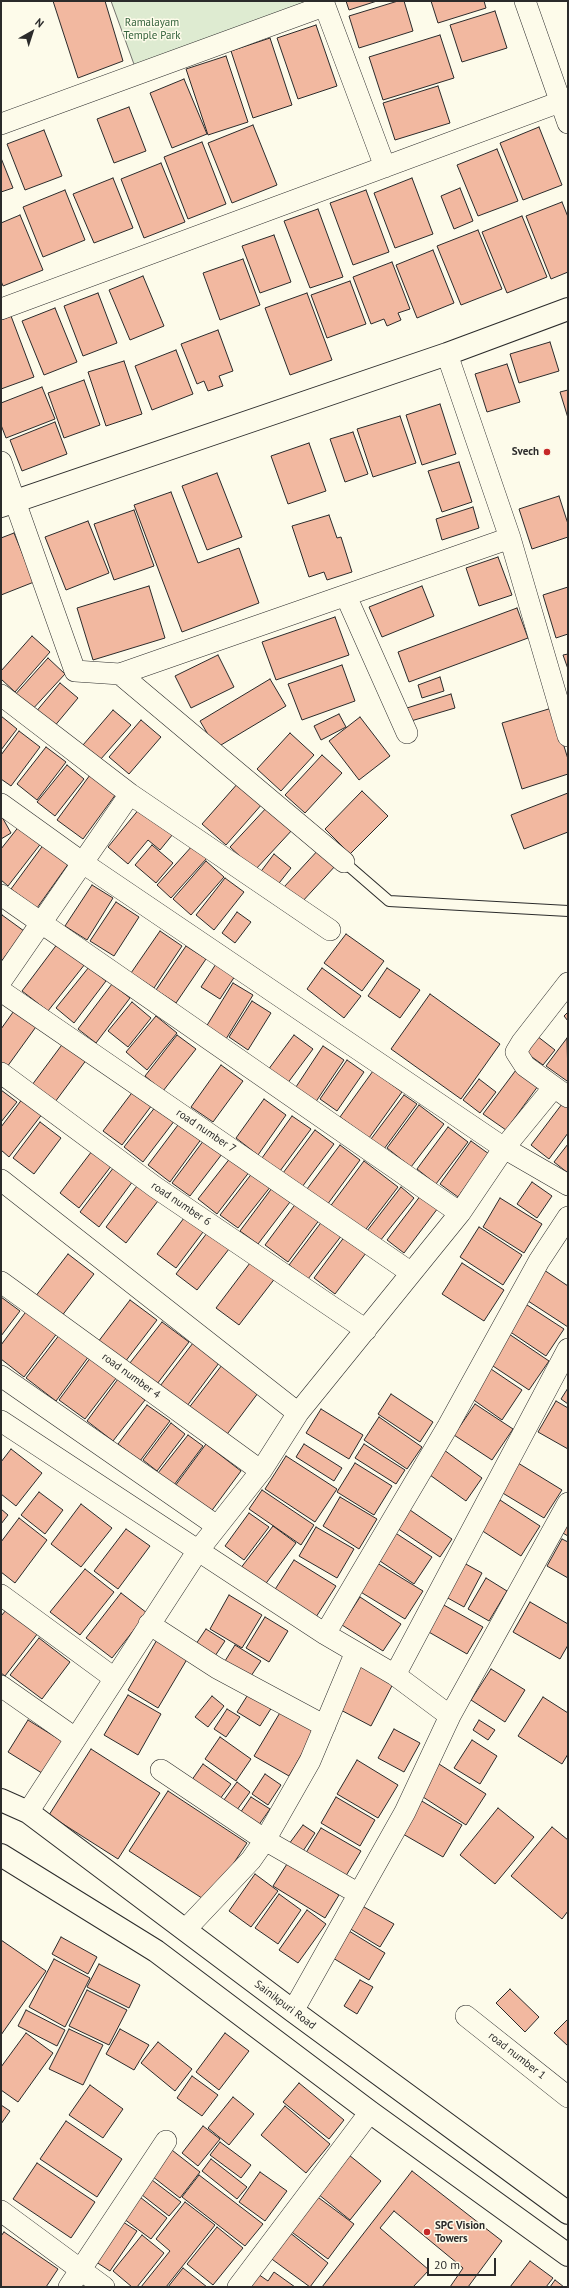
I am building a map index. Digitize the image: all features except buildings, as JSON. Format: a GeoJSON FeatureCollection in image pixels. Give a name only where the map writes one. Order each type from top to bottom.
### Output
{"type":"FeatureCollection","features":[{"type":"Feature","properties":{"kind":"main road"},"geometry":{"type":"LineString","coordinates":[[8,504],[447,354],[568,309]]}},
{"type":"Feature","properties":{"kind":"main road","name":"Sainikpuri Road"},"geometry":{"type":"LineString","coordinates":[[1,1800],[28,1812],[293,2011],[568,2213]]}},
{"type":"Feature","properties":{"kind":"main road"},"geometry":{"type":"LineString","coordinates":[[1,1855],[156,1951],[370,2112],[568,2255]]}},
{"type":"Feature","properties":{"kind":"street"},"geometry":{"type":"LineString","coordinates":[[525,1],[564,101],[568,123]]}},
{"type":"Feature","properties":{"kind":"street"},"geometry":{"type":"LineString","coordinates":[[1,124],[324,4],[384,167]]}},
{"type":"Feature","properties":{"kind":"street"},"geometry":{"type":"LineString","coordinates":[[1,309],[564,101]]}},
{"type":"Feature","properties":{"kind":"street"},"geometry":{"type":"LineString","coordinates":[[447,354],[510,538],[568,736]]}},
{"type":"Feature","properties":{"kind":"street"},"geometry":{"type":"LineString","coordinates":[[1,462],[8,504],[75,671],[120,674],[510,538]]}},
{"type":"Feature","properties":{"kind":"street"},"geometry":{"type":"LineString","coordinates":[[346,596],[407,733]]}},
{"type":"Feature","properties":{"kind":"street"},"geometry":{"type":"LineString","coordinates":[[120,674],[344,862]]}},
{"type":"Feature","properties":{"kind":"street"},"geometry":{"type":"LineString","coordinates":[[1,696],[130,794],[330,930]]}},
{"type":"Feature","properties":{"kind":"street"},"geometry":{"type":"LineString","coordinates":[[1,981],[130,794]]}},
{"type":"Feature","properties":{"kind":"street"},"geometry":{"type":"LineString","coordinates":[[1,804],[83,863],[504,1148],[568,1185]]}},
{"type":"Feature","properties":{"kind":"street"},"geometry":{"type":"LineString","coordinates":[[1,895],[460,1213]]}},
{"type":"Feature","properties":{"kind":"street"},"geometry":{"type":"LineString","coordinates":[[28,1812],[197,1552],[261,1471],[298,1413],[366,1330],[410,1272],[460,1213],[504,1148],[561,1092],[525,1066],[516,1052],[522,1042],[568,983]]}},
{"type":"Feature","properties":{"kind":"street","name":"road number 7"},"geometry":{"type":"LineString","coordinates":[[1,991],[410,1272]]}},
{"type":"Feature","properties":{"kind":"street","name":"road number 6"},"geometry":{"type":"LineString","coordinates":[[1,1073],[155,1187],[366,1330]]}},
{"type":"Feature","properties":{"kind":"street"},"geometry":{"type":"LineString","coordinates":[[1,1180],[298,1413]]}},
{"type":"Feature","properties":{"kind":"street"},"geometry":{"type":"LineString","coordinates":[[325,1634],[448,1426],[539,1261],[568,1217]]}},
{"type":"Feature","properties":{"kind":"street","name":"road number 4"},"geometry":{"type":"LineString","coordinates":[[1,1282],[261,1471]]}},
{"type":"Feature","properties":{"kind":"street"},"geometry":{"type":"LineString","coordinates":[[395,1675],[568,1349]]}},
{"type":"Feature","properties":{"kind":"street"},"geometry":{"type":"LineString","coordinates":[[1,1376],[217,1526]]}},
{"type":"Feature","properties":{"kind":"street"},"geometry":{"type":"LineString","coordinates":[[1,1421],[197,1552],[356,1654],[395,1675],[450,1716]]}},
{"type":"Feature","properties":{"kind":"street"},"geometry":{"type":"LineString","coordinates":[[293,2011],[405,1812],[450,1716],[568,1503]]}},
{"type":"Feature","properties":{"kind":"street"},"geometry":{"type":"LineString","coordinates":[[1,1595],[114,1678]]}},
{"type":"Feature","properties":{"kind":"street"},"geometry":{"type":"LineString","coordinates":[[149,1624],[217,1668],[325,1726]]}},
{"type":"Feature","properties":{"kind":"street"},"geometry":{"type":"LineString","coordinates":[[186,1930],[251,1860],[265,1840],[310,1761],[356,1654]]}},
{"type":"Feature","properties":{"kind":"street"},"geometry":{"type":"LineString","coordinates":[[1,1686],[75,1738]]}},
{"type":"Feature","properties":{"kind":"street"},"geometry":{"type":"LineString","coordinates":[[161,1770],[265,1840],[359,1894]]}},
{"type":"Feature","properties":{"kind":"street","name":"road number 1"},"geometry":{"type":"LineString","coordinates":[[466,2016],[568,2097]]}},
{"type":"Feature","properties":{"kind":"street"},"geometry":{"type":"LineString","coordinates":[[238,2287],[370,2112]]}},
{"type":"Feature","properties":{"kind":"street"},"geometry":{"type":"LineString","coordinates":[[74,2279],[166,2141]]}},
{"type":"Feature","properties":{"kind":"street"},"geometry":{"type":"LineString","coordinates":[[1,2211],[74,2279],[104,2287]]}},
{"type":"Feature","properties":{"kind":"lane"},"geometry":{"type":"LineString","coordinates":[[344,862],[389,901],[568,911]]}},
{"type":"Feature","properties":{"kind":"green space","name":"Ramalayam Temple Park"},"geometry":{"type":"Polygon","coordinates":[[[111,1],[311,1],[135,67],[111,1]]]}},
{"type":"Feature","properties":{"kind":"place","name":"Svech"},"geometry":{"type":"Point","coordinates":[547,452]}},
{"type":"Feature","properties":{"kind":"place","name":"SPC Vision Towers"},"geometry":{"type":"Point","coordinates":[427,2232]}}]}
